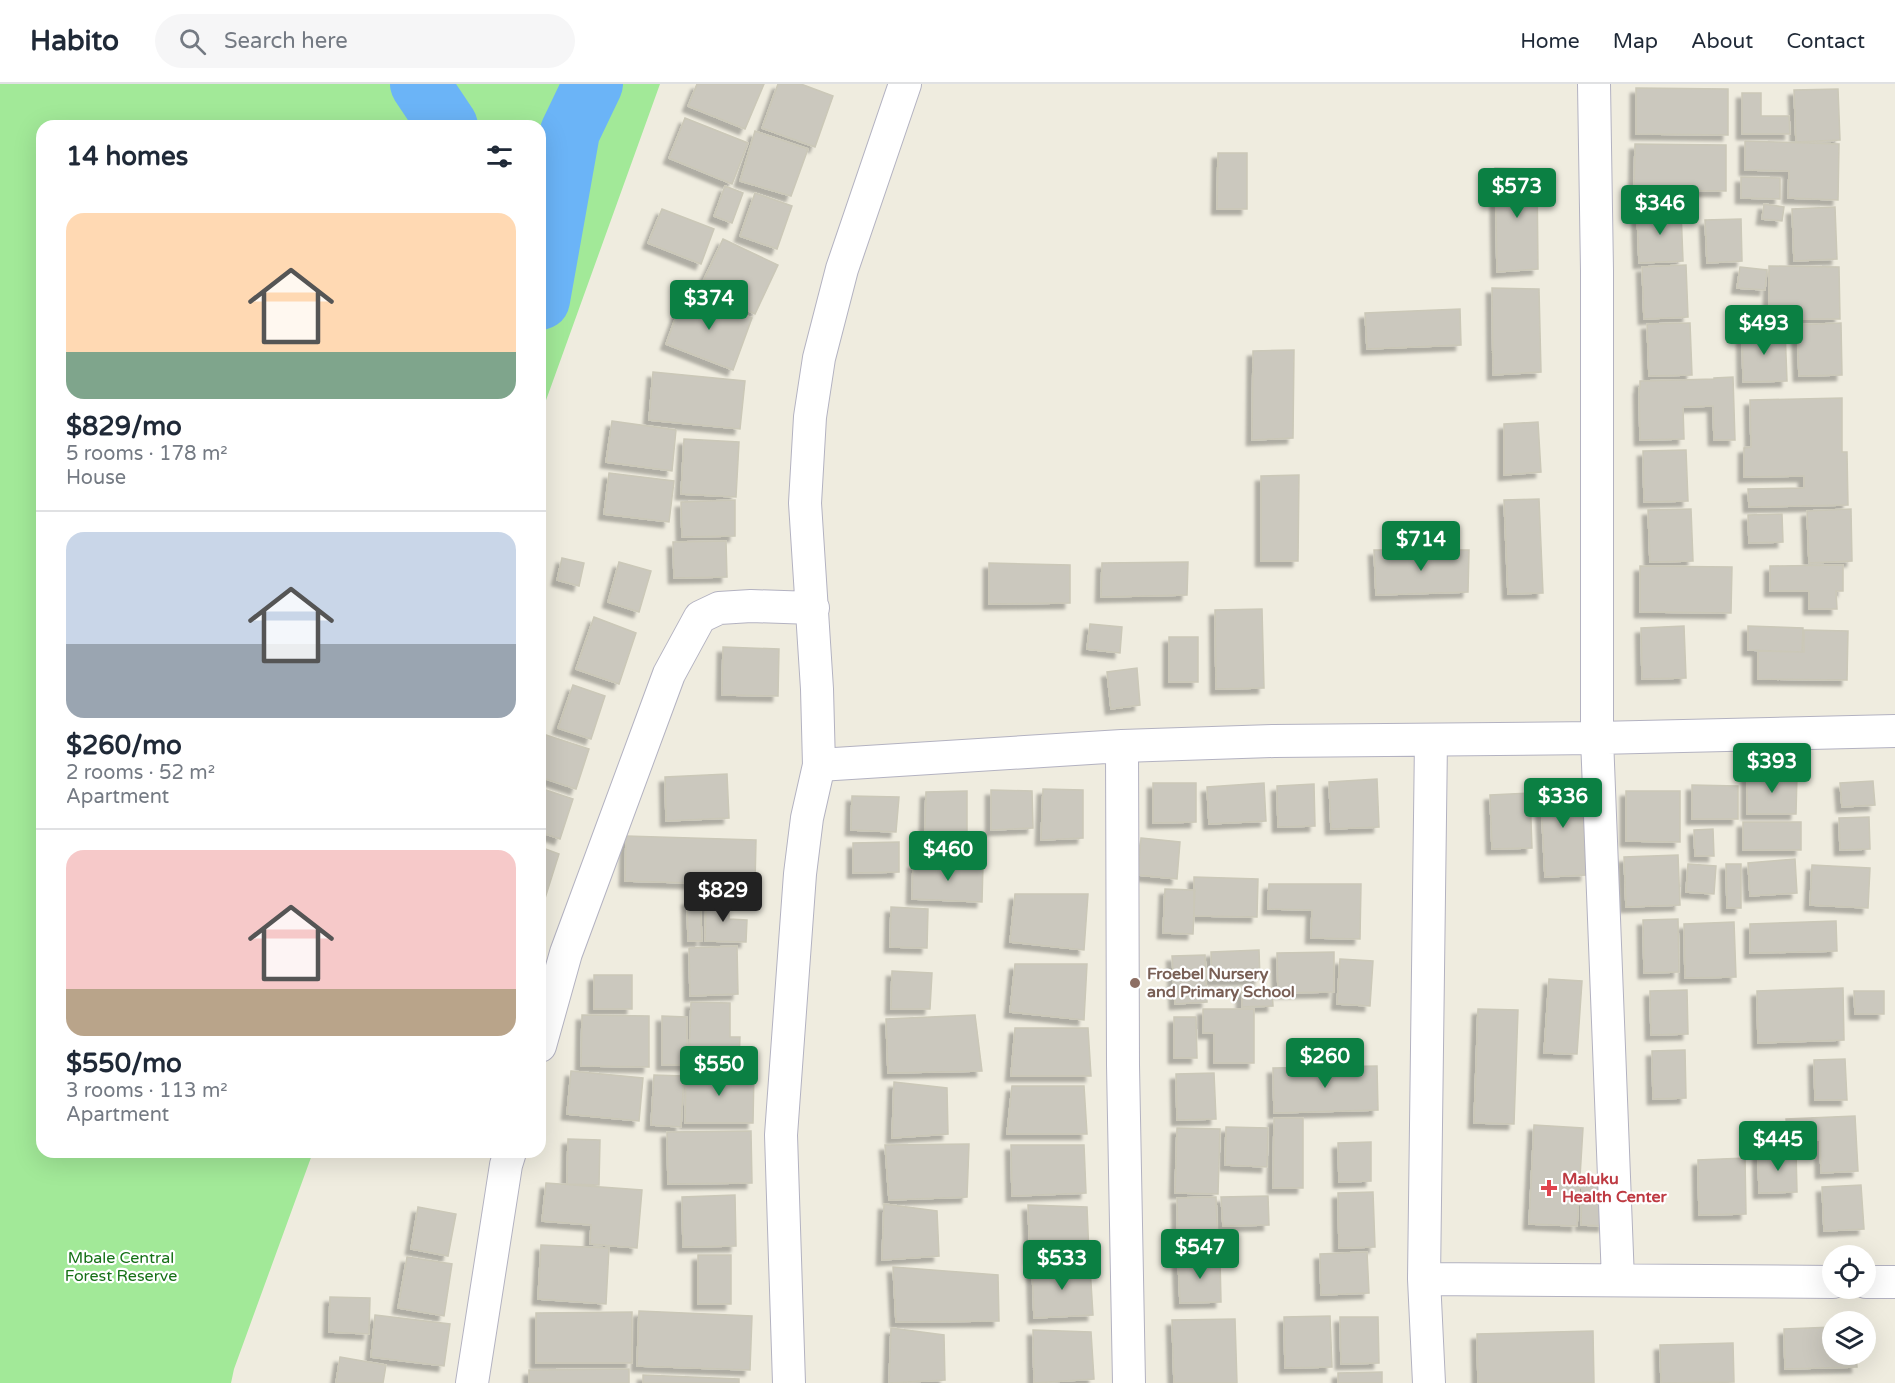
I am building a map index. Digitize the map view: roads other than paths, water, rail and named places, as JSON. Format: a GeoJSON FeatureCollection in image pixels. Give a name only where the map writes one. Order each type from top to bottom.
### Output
{"type":"FeatureCollection","features":[{"type":"Feature","properties":{"kind":"street"},"geometry":{"type":"LineString","coordinates":[[789,1383],[781,1135],[800,874],[807,818],[819,765],[813,608],[805,502],[810,417],[819,358],[842,269],[905,84]]}},
{"type":"Feature","properties":{"kind":"street"},"geometry":{"type":"LineString","coordinates":[[1594,84],[1597,271],[1597,738],[1618,1280]]}},
{"type":"Feature","properties":{"kind":"street"},"geometry":{"type":"LineString","coordinates":[[546,1025],[566,953],[669,674],[700,617],[719,608],[751,606],[813,608]]}},
{"type":"Feature","properties":{"kind":"street"},"geometry":{"type":"LineString","coordinates":[[819,765],[1122,746],[1274,741],[1597,738],[1895,731]]}},
{"type":"Feature","properties":{"kind":"street"},"geometry":{"type":"LineString","coordinates":[[1429,1383],[1424,1279],[1431,740]]}},
{"type":"Feature","properties":{"kind":"street"},"geometry":{"type":"LineString","coordinates":[[1122,746],[1123,1053],[1129,1383]]}},
{"type":"Feature","properties":{"kind":"street"},"geometry":{"type":"LineString","coordinates":[[472,1383],[508,1158]]}},
{"type":"Feature","properties":{"kind":"street"},"geometry":{"type":"LineString","coordinates":[[1424,1279],[1822,1282]]}},
{"type":"Feature","properties":{"kind":"street"},"geometry":{"type":"LineString","coordinates":[[1876,1282],[1895,1282]]}},
{"type":"Feature","properties":{"kind":"waterway"},"geometry":{"type":"LineString","coordinates":[[420,84],[444,120]]}},
{"type":"Feature","properties":{"kind":"waterway"},"geometry":{"type":"LineString","coordinates":[[546,266],[570,132],[593,84]]}},
{"type":"Feature","properties":{"kind":"place","name":"Froebel Nursery and Primary School"},"geometry":{"type":"Point","coordinates":[1135,983]}},
{"type":"Feature","properties":{"kind":"place","name":"Maluku Health Center"},"geometry":{"type":"Point","coordinates":[1549,1188]}},
{"type":"Feature","properties":{"kind":"park label","name":"Mbale Central Forest Reserve"},"geometry":{"type":"Point","coordinates":[121,1267]}}]}
